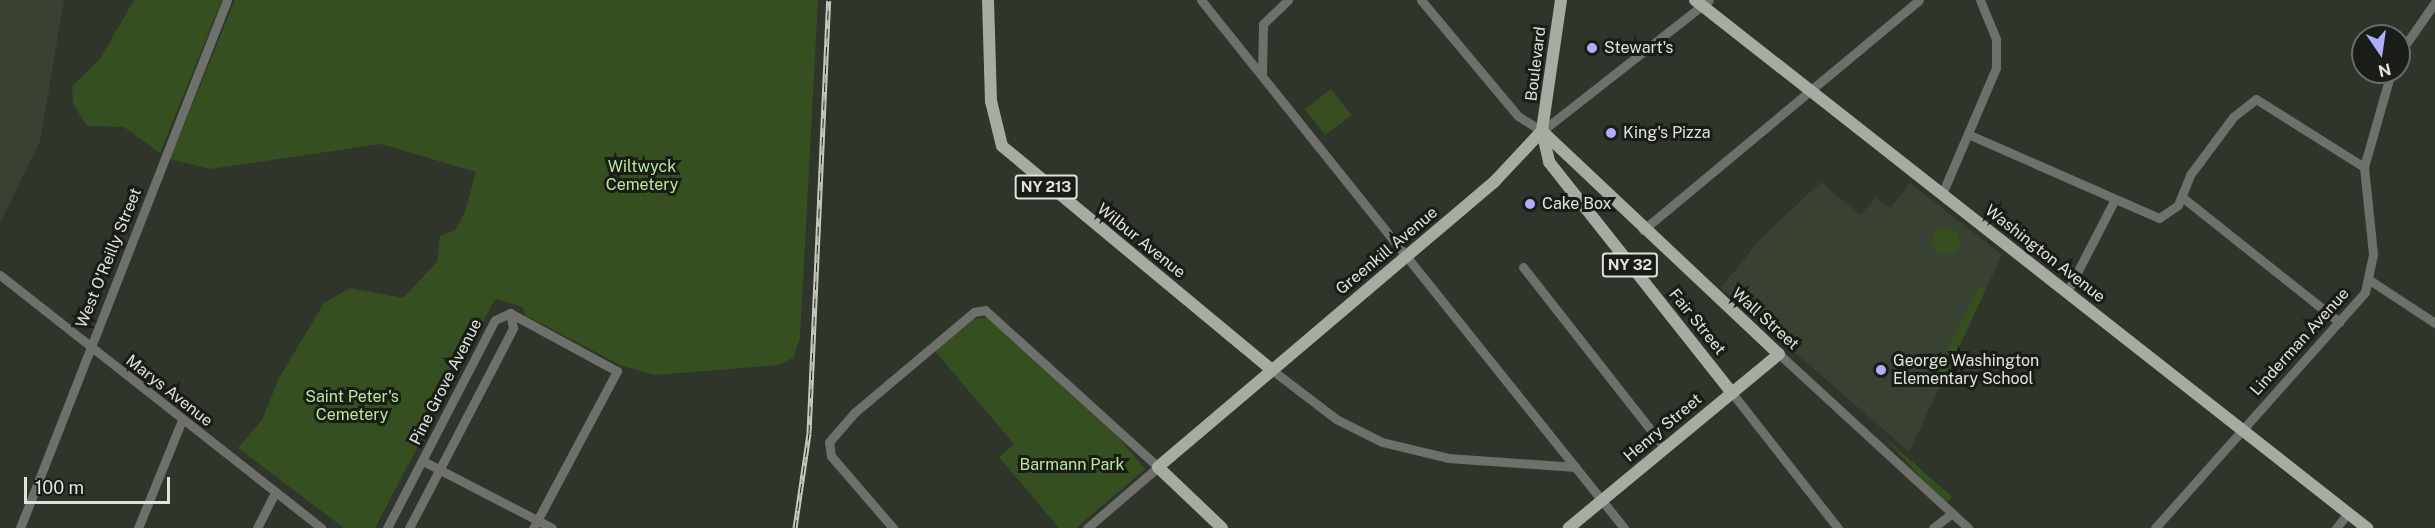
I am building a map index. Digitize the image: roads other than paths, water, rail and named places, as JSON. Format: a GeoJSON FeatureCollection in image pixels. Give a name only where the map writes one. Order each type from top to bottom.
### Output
{"type":"FeatureCollection","features":[{"type":"Feature","properties":{"kind":"main road","name":"Wilbur Avenue"},"geometry":{"type":"LineString","coordinates":[[988,0],[991,101],[1002,146],[1272,370]]}},
{"type":"Feature","properties":{"kind":"main road","name":"Boulevard"},"geometry":{"type":"LineString","coordinates":[[1542,131],[1561,0]]}},
{"type":"Feature","properties":{"kind":"main road","name":"Washington Avenue"},"geometry":{"type":"LineString","coordinates":[[1702,2],[1810,91],[2367,528]]}},
{"type":"Feature","properties":{"kind":"main road","name":"Wall Street"},"geometry":{"type":"LineString","coordinates":[[1542,131],[1643,230],[1779,354]]}},
{"type":"Feature","properties":{"kind":"main road","name":"Greenkill Avenue"},"geometry":{"type":"LineString","coordinates":[[1158,467],[1526,153],[1542,131]]}},
{"type":"Feature","properties":{"kind":"main road","name":"Fair Street"},"geometry":{"type":"LineString","coordinates":[[1542,131],[1549,162],[1732,393]]}},
{"type":"Feature","properties":{"kind":"main road","name":"Henry Street"},"geometry":{"type":"LineString","coordinates":[[1569,528],[1779,354]]}},
{"type":"Feature","properties":{"kind":"main road"},"geometry":{"type":"LineString","coordinates":[[1158,467],[1222,528]]}},
{"type":"Feature","properties":{"kind":"street","name":"West O'Reilly Street"},"geometry":{"type":"LineString","coordinates":[[20,528],[227,0]]}},
{"type":"Feature","properties":{"kind":"street"},"geometry":{"type":"LineString","coordinates":[[1202,0],[1624,528]]}},
{"type":"Feature","properties":{"kind":"street"},"geometry":{"type":"LineString","coordinates":[[1262,74],[1263,24],[1288,0]]}},
{"type":"Feature","properties":{"kind":"street"},"geometry":{"type":"LineString","coordinates":[[1421,0],[1518,116],[1542,131]]}},
{"type":"Feature","properties":{"kind":"street"},"geometry":{"type":"LineString","coordinates":[[1643,230],[1919,0]]}},
{"type":"Feature","properties":{"kind":"street"},"geometry":{"type":"LineString","coordinates":[[1942,194],[1970,135],[1996,68],[1998,48],[1980,0]]}},
{"type":"Feature","properties":{"kind":"street","name":"Greenkill Avenue"},"geometry":{"type":"LineString","coordinates":[[1542,131],[1702,2]]}},
{"type":"Feature","properties":{"kind":"street"},"geometry":{"type":"LineString","coordinates":[[2411,37],[2435,2]]}},
{"type":"Feature","properties":{"kind":"street","name":"Linderman Avenue"},"geometry":{"type":"LineString","coordinates":[[2155,528],[2340,322],[2371,281],[2364,167],[2388,84]]}},
{"type":"Feature","properties":{"kind":"street"},"geometry":{"type":"LineString","coordinates":[[1970,135],[2114,201],[2159,218],[2169,215],[2182,197],[2190,175],[2233,117],[2256,99],[2269,102],[2364,167]]}},
{"type":"Feature","properties":{"kind":"street"},"geometry":{"type":"LineString","coordinates":[[2182,197],[2340,322]]}},
{"type":"Feature","properties":{"kind":"street"},"geometry":{"type":"LineString","coordinates":[[2067,292],[2114,201]]}},
{"type":"Feature","properties":{"kind":"street"},"geometry":{"type":"LineString","coordinates":[[1523,267],[1665,448]]}},
{"type":"Feature","properties":{"kind":"street","name":"Marys Avenue"},"geometry":{"type":"LineString","coordinates":[[0,275],[274,494],[321,528]]}},
{"type":"Feature","properties":{"kind":"street"},"geometry":{"type":"LineString","coordinates":[[2371,281],[2435,323]]}},
{"type":"Feature","properties":{"kind":"street"},"geometry":{"type":"LineString","coordinates":[[892,527],[829,452],[836,429],[982,310],[1094,404],[1158,467]]}},
{"type":"Feature","properties":{"kind":"street"},"geometry":{"type":"LineString","coordinates":[[510,313],[614,366],[614,379],[535,524]]}},
{"type":"Feature","properties":{"kind":"street"},"geometry":{"type":"LineString","coordinates":[[409,528],[513,328],[510,313]]}},
{"type":"Feature","properties":{"kind":"street","name":"Pine Grove Avenue"},"geometry":{"type":"LineString","coordinates":[[387,528],[495,320],[510,313]]}},
{"type":"Feature","properties":{"kind":"street","name":"Wall Street"},"geometry":{"type":"LineString","coordinates":[[1779,354],[1968,528]]}},
{"type":"Feature","properties":{"kind":"street"},"geometry":{"type":"LineString","coordinates":[[1272,370],[1336,419],[1382,442],[1448,458],[1576,467]]}},
{"type":"Feature","properties":{"kind":"street","name":"Fair Street"},"geometry":{"type":"LineString","coordinates":[[1732,393],[1838,528]]}},
{"type":"Feature","properties":{"kind":"street"},"geometry":{"type":"LineString","coordinates":[[138,528],[182,420]]}},
{"type":"Feature","properties":{"kind":"street"},"geometry":{"type":"LineString","coordinates":[[423,461],[535,524],[552,528]]}},
{"type":"Feature","properties":{"kind":"street","name":"Greenkill Avenue"},"geometry":{"type":"LineString","coordinates":[[1087,528],[1158,467]]}},
{"type":"Feature","properties":{"kind":"street"},"geometry":{"type":"LineString","coordinates":[[257,528],[274,494]]}},
{"type":"Feature","properties":{"kind":"street"},"geometry":{"type":"LineString","coordinates":[[1933,528],[1952,513]]}},
{"type":"Feature","properties":{"kind":"street"},"geometry":{"type":"LineString","coordinates":[[2336,528],[2348,513]]}},
{"type":"Feature","properties":{"kind":"railway"},"geometry":{"type":"LineString","coordinates":[[795,528],[809,433],[829,0]]}},
{"type":"Feature","properties":{"kind":"place","name":"Stewart's"},"geometry":{"type":"Point","coordinates":[1592,48]}},
{"type":"Feature","properties":{"kind":"place","name":"King's Pizza"},"geometry":{"type":"Point","coordinates":[1611,133]}},
{"type":"Feature","properties":{"kind":"place","name":"Cake Box"},"geometry":{"type":"Point","coordinates":[1530,204]}},
{"type":"Feature","properties":{"kind":"place","name":"George Washington Elementary School"},"geometry":{"type":"Point","coordinates":[1881,370]}},
{"type":"Feature","properties":{"kind":"park label","name":"Wiltwyck Cemetery"},"geometry":{"type":"Point","coordinates":[642,176]}},
{"type":"Feature","properties":{"kind":"park label","name":"Saint Peter's Cemetery"},"geometry":{"type":"Point","coordinates":[352,406]}},
{"type":"Feature","properties":{"kind":"park label","name":"Barmann Park"},"geometry":{"type":"Point","coordinates":[1072,465]}}]}
